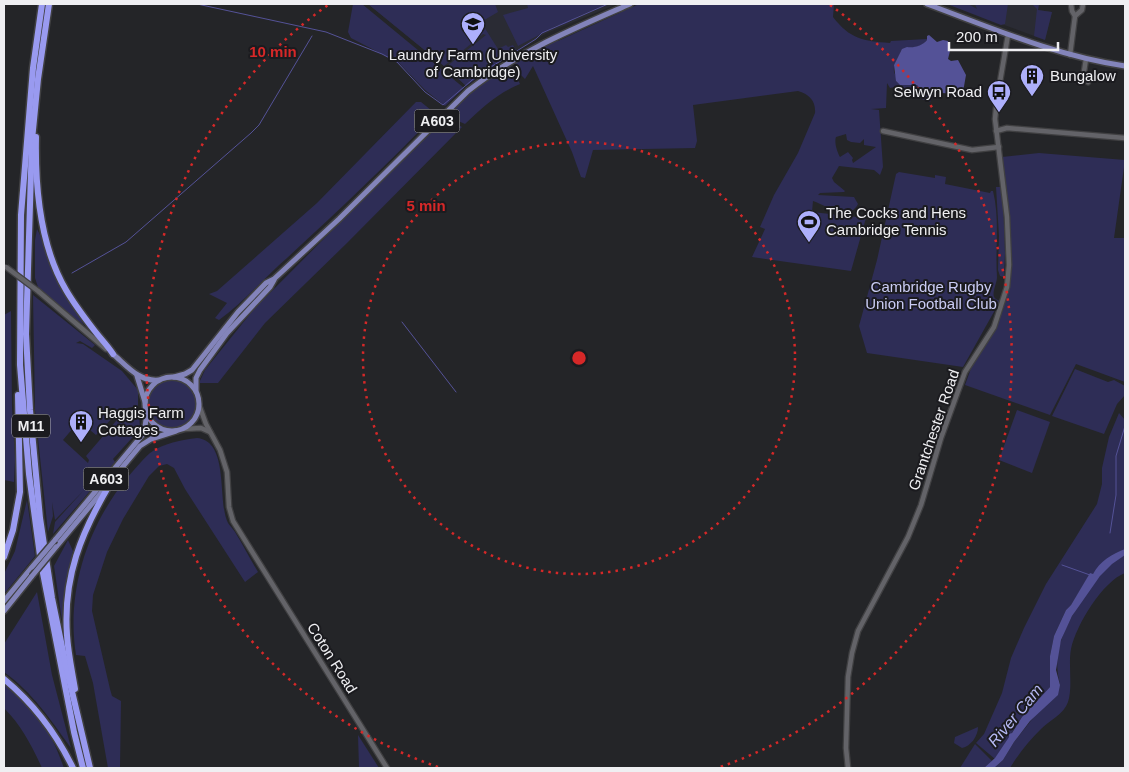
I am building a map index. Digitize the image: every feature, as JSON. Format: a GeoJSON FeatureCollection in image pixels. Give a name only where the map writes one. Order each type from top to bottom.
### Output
{"type":"FeatureCollection","features":[{"type":"Feature","properties":{"kind":"highway","name":"M11"},"geometry":{"type":"LineString","coordinates":[[42,4],[30,98],[21,216],[20,365],[29,474],[40,563],[72,723],[83,768]]}},
{"type":"Feature","properties":{"kind":"highway","name":"M11"},"geometry":{"type":"LineString","coordinates":[[49,4],[38,79],[32,140],[27,314],[30,410],[35,475],[47,564],[64,659],[90,768]]}},
{"type":"Feature","properties":{"kind":"highway"},"geometry":{"type":"LineString","coordinates":[[38,79],[37,191],[46,240],[64,287],[113,354]]}},
{"type":"Feature","properties":{"kind":"highway"},"geometry":{"type":"LineString","coordinates":[[4,556],[13,530],[20,492],[21,455],[18,382],[20,365]]}},
{"type":"Feature","properties":{"kind":"highway"},"geometry":{"type":"LineString","coordinates":[[82,738],[67,636],[68,587],[79,544],[110,484]]}},
{"type":"Feature","properties":{"kind":"highway"},"geometry":{"type":"LineString","coordinates":[[4,679],[40,714],[58,739],[73,768]]}},
{"type":"Feature","properties":{"kind":"main road","name":"A603"},"geometry":{"type":"LineString","coordinates":[[174,377],[192,370],[238,312],[266,283],[274,279],[365,194],[447,111],[489,74],[522,54],[630,4]]}},
{"type":"Feature","properties":{"kind":"main road"},"geometry":{"type":"LineString","coordinates":[[927,4],[1070,55],[1125,66]]}},
{"type":"Feature","properties":{"kind":"main road","name":"A603"},"geometry":{"type":"LineString","coordinates":[[196,392],[196,378],[200,370],[227,333],[270,287],[274,279]]}},
{"type":"Feature","properties":{"kind":"main road"},"geometry":{"type":"LineString","coordinates":[[113,354],[137,376],[152,380],[174,377],[187,382],[196,392],[200,405],[195,419],[188,426],[176,431],[169,431],[158,427],[147,413],[137,376]]}},
{"type":"Feature","properties":{"kind":"main road"},"geometry":{"type":"LineString","coordinates":[[145,404],[151,388],[162,379]]}},
{"type":"Feature","properties":{"kind":"main road","name":"A603"},"geometry":{"type":"LineString","coordinates":[[4,601],[144,432],[147,413]]}},
{"type":"Feature","properties":{"kind":"main road","name":"A603"},"geometry":{"type":"LineString","coordinates":[[4,611],[144,443],[176,431]]}},
{"type":"Feature","properties":{"kind":"street"},"geometry":{"type":"LineString","coordinates":[[1070,55],[1075,16],[1072,11],[1072,4]]}},
{"type":"Feature","properties":{"kind":"street"},"geometry":{"type":"LineString","coordinates":[[1075,16],[1082,10],[1083,4]]}},
{"type":"Feature","properties":{"kind":"street","name":"Grantchester Road"},"geometry":{"type":"LineString","coordinates":[[848,768],[846,748],[848,678],[858,631],[908,537],[921,505],[941,438],[966,372],[994,327],[1007,287],[1009,265],[1007,217],[996,131],[997,99],[1007,32]]}},
{"type":"Feature","properties":{"kind":"street"},"geometry":{"type":"LineString","coordinates":[[1086,59],[1083,78],[1088,82]]}},
{"type":"Feature","properties":{"kind":"street"},"geometry":{"type":"LineString","coordinates":[[996,131],[1007,128],[1125,138]]}},
{"type":"Feature","properties":{"kind":"street"},"geometry":{"type":"LineString","coordinates":[[884,131],[972,150],[999,147]]}},
{"type":"Feature","properties":{"kind":"street"},"geometry":{"type":"LineString","coordinates":[[5,266],[113,354]]}},
{"type":"Feature","properties":{"kind":"street","name":"Coton Road"},"geometry":{"type":"LineString","coordinates":[[200,405],[220,450],[227,472],[229,507],[233,521],[386,768]]}},
{"type":"Feature","properties":{"kind":"street"},"geometry":{"type":"LineString","coordinates":[[182,429],[201,428],[211,433]]}},
{"type":"Feature","properties":{"kind":"shaded area","name":"Laundry Farm (University of Cambridge)"},"geometry":{"type":"Polygon","coordinates":[[[368,4],[617,4],[547,33],[505,57],[465,85],[368,4]]]}},
{"type":"Feature","properties":{"kind":"shaded area"},"geometry":{"type":"Polygon","coordinates":[[[947,4],[1039,4],[1038,10],[1052,12],[1045,40],[947,4]]]}},
{"type":"Feature","properties":{"kind":"shaded area"},"geometry":{"type":"Polygon","coordinates":[[[929,35],[937,42],[948,41],[950,51],[948,59],[951,61],[958,60],[966,75],[963,92],[955,94],[935,93],[934,91],[921,90],[917,85],[900,85],[896,81],[894,65],[902,49],[920,45],[927,40],[929,35]]]}},
{"type":"Feature","properties":{"kind":"shaded area"},"geometry":{"type":"Polygon","coordinates":[[[1125,549],[1125,555],[1100,576],[1072,616],[1061,640],[1056,670],[1060,685],[1058,695],[1030,721],[1003,760],[994,768],[984,768],[995,758],[1009,737],[1009,734],[1012,733],[1022,717],[1050,687],[1050,656],[1054,636],[1066,610],[1090,573],[1093,574],[1107,558],[1125,549]]]}},
{"type":"Feature","properties":{"kind":"green space"},"geometry":{"type":"Polygon","coordinates":[[[353,4],[362,4],[464,88],[445,106],[425,90],[399,63],[351,38],[348,32],[353,4]]]}},
{"type":"Feature","properties":{"kind":"green space","name":"Laundry Farm (University of Cambridge)"},"geometry":{"type":"Polygon","coordinates":[[[368,4],[495,4],[498,12],[481,22],[498,49],[506,45],[508,47],[513,45],[516,50],[466,86],[446,67],[486,35],[483,34],[444,66],[368,4]]]}},
{"type":"Feature","properties":{"kind":"green space"},"geometry":{"type":"Polygon","coordinates":[[[527,4],[607,4],[565,24],[556,26],[518,46],[503,15],[528,8],[527,4]]]}},
{"type":"Feature","properties":{"kind":"green space"},"geometry":{"type":"Polygon","coordinates":[[[639,4],[834,4],[833,17],[839,24],[851,34],[865,40],[890,43],[891,41],[927,39],[922,45],[901,51],[895,63],[894,73],[896,81],[900,85],[917,85],[924,91],[934,91],[935,93],[930,102],[914,96],[912,92],[895,87],[890,88],[887,83],[886,108],[871,109],[879,110],[883,167],[880,175],[874,170],[839,166],[832,178],[845,191],[820,193],[818,195],[854,197],[858,204],[849,212],[837,211],[813,201],[812,212],[866,218],[851,271],[752,257],[765,229],[760,227],[774,195],[798,153],[815,113],[813,102],[808,96],[798,91],[693,105],[697,141],[695,148],[593,150],[585,178],[581,177],[572,152],[533,66],[525,79],[518,72],[514,63],[639,4]],[[846,134],[836,137],[836,147],[840,157],[848,152],[853,158],[853,163],[876,147],[864,145],[864,139],[860,143],[847,140],[846,134]]]}},
{"type":"Feature","properties":{"kind":"green space"},"geometry":{"type":"Polygon","coordinates":[[[947,4],[968,4],[977,9],[975,4],[1008,4],[1005,24],[1001,25],[947,4]]]}},
{"type":"Feature","properties":{"kind":"green space"},"geometry":{"type":"Polygon","coordinates":[[[1028,4],[1039,4],[1038,10],[1052,12],[1045,40],[1034,36],[1037,9],[1033,5],[1028,4]]]}},
{"type":"Feature","properties":{"kind":"green space"},"geometry":{"type":"Polygon","coordinates":[[[511,66],[520,84],[497,97],[465,124],[447,116],[482,83],[511,66]]]}},
{"type":"Feature","properties":{"kind":"green space"},"geometry":{"type":"Polygon","coordinates":[[[416,102],[421,102],[436,114],[363,187],[245,298],[219,320],[215,318],[227,303],[209,294],[217,291],[317,203],[416,102]]]}},
{"type":"Feature","properties":{"kind":"green space"},"geometry":{"type":"Polygon","coordinates":[[[445,117],[462,127],[265,323],[218,383],[199,383],[205,370],[254,309],[445,117]]]}},
{"type":"Feature","properties":{"kind":"green space"},"geometry":{"type":"Polygon","coordinates":[[[1039,153],[1125,160],[1114,238],[1125,238],[1125,382],[1076,364],[1050,415],[965,385],[974,360],[992,334],[1003,310],[1008,291],[1010,274],[1002,157],[1039,153]]]}},
{"type":"Feature","properties":{"kind":"green space","name":"Cambridge Rugby Union Football Club"},"geometry":{"type":"Polygon","coordinates":[[[899,172],[935,178],[935,175],[946,177],[945,184],[990,193],[993,191],[997,234],[997,277],[994,297],[1000,301],[963,367],[867,353],[859,326],[877,260],[896,174],[899,172]]]}},
{"type":"Feature","properties":{"kind":"green space"},"geometry":{"type":"Polygon","coordinates":[[[996,187],[1000,187],[1003,198],[1004,277],[1000,276],[998,270],[999,236],[996,187]]]}},
{"type":"Feature","properties":{"kind":"green space"},"geometry":{"type":"Polygon","coordinates":[[[37,229],[44,243],[55,276],[84,325],[38,287],[35,278],[35,240],[37,229]]]}},
{"type":"Feature","properties":{"kind":"green space"},"geometry":{"type":"Polygon","coordinates":[[[33,295],[95,345],[92,348],[80,341],[76,343],[83,344],[122,371],[138,390],[138,406],[121,409],[96,435],[79,421],[63,440],[88,463],[89,460],[86,456],[122,414],[139,412],[140,429],[113,459],[115,462],[53,534],[55,522],[84,490],[55,520],[52,502],[53,516],[48,532],[35,410],[33,295]]]}},
{"type":"Feature","properties":{"kind":"green space"},"geometry":{"type":"Polygon","coordinates":[[[11,311],[14,482],[4,480],[4,315],[11,311]]]}},
{"type":"Feature","properties":{"kind":"green space"},"geometry":{"type":"Polygon","coordinates":[[[1075,369],[1108,382],[1114,380],[1125,386],[1125,395],[1117,404],[1104,434],[1052,416],[1075,369]]]}},
{"type":"Feature","properties":{"kind":"green space"},"geometry":{"type":"Polygon","coordinates":[[[172,380],[181,382],[189,387],[194,395],[196,404],[194,413],[189,421],[181,426],[172,428],[163,426],[155,421],[150,413],[148,404],[150,395],[155,387],[163,382],[172,380]]]}},
{"type":"Feature","properties":{"kind":"green space"},"geometry":{"type":"Polygon","coordinates":[[[1017,410],[1050,422],[1032,473],[999,460],[1017,410]]]}},
{"type":"Feature","properties":{"kind":"green space"},"geometry":{"type":"Polygon","coordinates":[[[1119,413],[1125,420],[1125,549],[1093,574],[1090,574],[1066,610],[1054,636],[1050,656],[1050,687],[1022,717],[995,759],[976,743],[984,734],[1002,693],[1011,658],[1046,584],[1097,504],[1109,437],[1119,413]]]}},
{"type":"Feature","properties":{"kind":"green space"},"geometry":{"type":"Polygon","coordinates":[[[197,438],[207,442],[214,450],[221,474],[223,501],[228,523],[258,572],[245,582],[185,489],[174,468],[167,464],[159,466],[149,476],[123,519],[107,552],[93,595],[92,611],[110,689],[112,696],[121,701],[120,768],[108,768],[93,683],[85,656],[76,655],[74,608],[77,584],[83,561],[101,517],[113,497],[141,462],[150,453],[167,444],[197,438]]]}},
{"type":"Feature","properties":{"kind":"green space"},"geometry":{"type":"Polygon","coordinates":[[[27,500],[35,556],[4,594],[4,574],[15,551],[27,500]]]}},
{"type":"Feature","properties":{"kind":"green space"},"geometry":{"type":"Polygon","coordinates":[[[68,540],[73,551],[65,591],[63,627],[54,566],[68,540]]]}},
{"type":"Feature","properties":{"kind":"green space"},"geometry":{"type":"Polygon","coordinates":[[[1125,555],[1125,573],[1108,585],[1100,594],[1078,628],[1070,655],[1069,696],[1066,706],[1060,714],[1032,738],[1010,768],[994,768],[1003,760],[1014,742],[1060,684],[1057,667],[1059,650],[1066,628],[1079,604],[1097,579],[1116,560],[1125,555]]]}},
{"type":"Feature","properties":{"kind":"green space"},"geometry":{"type":"Polygon","coordinates":[[[37,592],[52,675],[71,748],[32,698],[4,672],[4,644],[37,592]]]}},
{"type":"Feature","properties":{"kind":"green space"},"geometry":{"type":"Polygon","coordinates":[[[4,684],[27,705],[42,723],[54,743],[64,768],[42,768],[26,736],[4,708],[4,684]]]}},
{"type":"Feature","properties":{"kind":"green space"},"geometry":{"type":"Polygon","coordinates":[[[978,727],[975,737],[968,745],[962,748],[954,743],[955,737],[978,727]]]}},
{"type":"Feature","properties":{"kind":"green space"},"geometry":{"type":"Polygon","coordinates":[[[358,735],[379,768],[359,768],[358,735]]]}},
{"type":"Feature","properties":{"kind":"green space"},"geometry":{"type":"Polygon","coordinates":[[[975,744],[992,761],[984,768],[960,768],[975,744]]]}},
{"type":"Feature","properties":{"kind":"waterway"},"geometry":{"type":"LineString","coordinates":[[197,4],[326,32],[382,54],[397,62],[425,92],[443,105],[478,75],[536,39],[542,33],[608,4]]}},
{"type":"Feature","properties":{"kind":"waterway"},"geometry":{"type":"LineString","coordinates":[[72,273],[126,242],[251,133],[259,125],[312,36]]}},
{"type":"Feature","properties":{"kind":"waterway"},"geometry":{"type":"LineString","coordinates":[[402,322],[456,392]]}},
{"type":"Feature","properties":{"kind":"waterway"},"geometry":{"type":"LineString","coordinates":[[1110,533],[1116,495],[1116,456],[1125,426]]}},
{"type":"Feature","properties":{"kind":"waterway"},"geometry":{"type":"LineString","coordinates":[[1062,565],[1090,575]]}},
{"type":"Feature","properties":{"kind":"place","name":"Laundry Farm (University of Cambridge)"},"geometry":{"type":"Point","coordinates":[473,45]}},
{"type":"Feature","properties":{"kind":"place","name":"Bungalow"},"geometry":{"type":"Point","coordinates":[1032,97]}},
{"type":"Feature","properties":{"kind":"place","name":"Selwyn Road"},"geometry":{"type":"Point","coordinates":[999,113]}},
{"type":"Feature","properties":{"kind":"place","name":"The Cocks and Hens Cambridge Tennis"},"geometry":{"type":"Point","coordinates":[809,243]}},
{"type":"Feature","properties":{"kind":"place","name":"Haggis Farm Cottages"},"geometry":{"type":"Point","coordinates":[81,443]}},
{"type":"Feature","properties":{"kind":"water label","name":"River Cam"},"geometry":{"type":"Point","coordinates":[1015,715]}}]}
